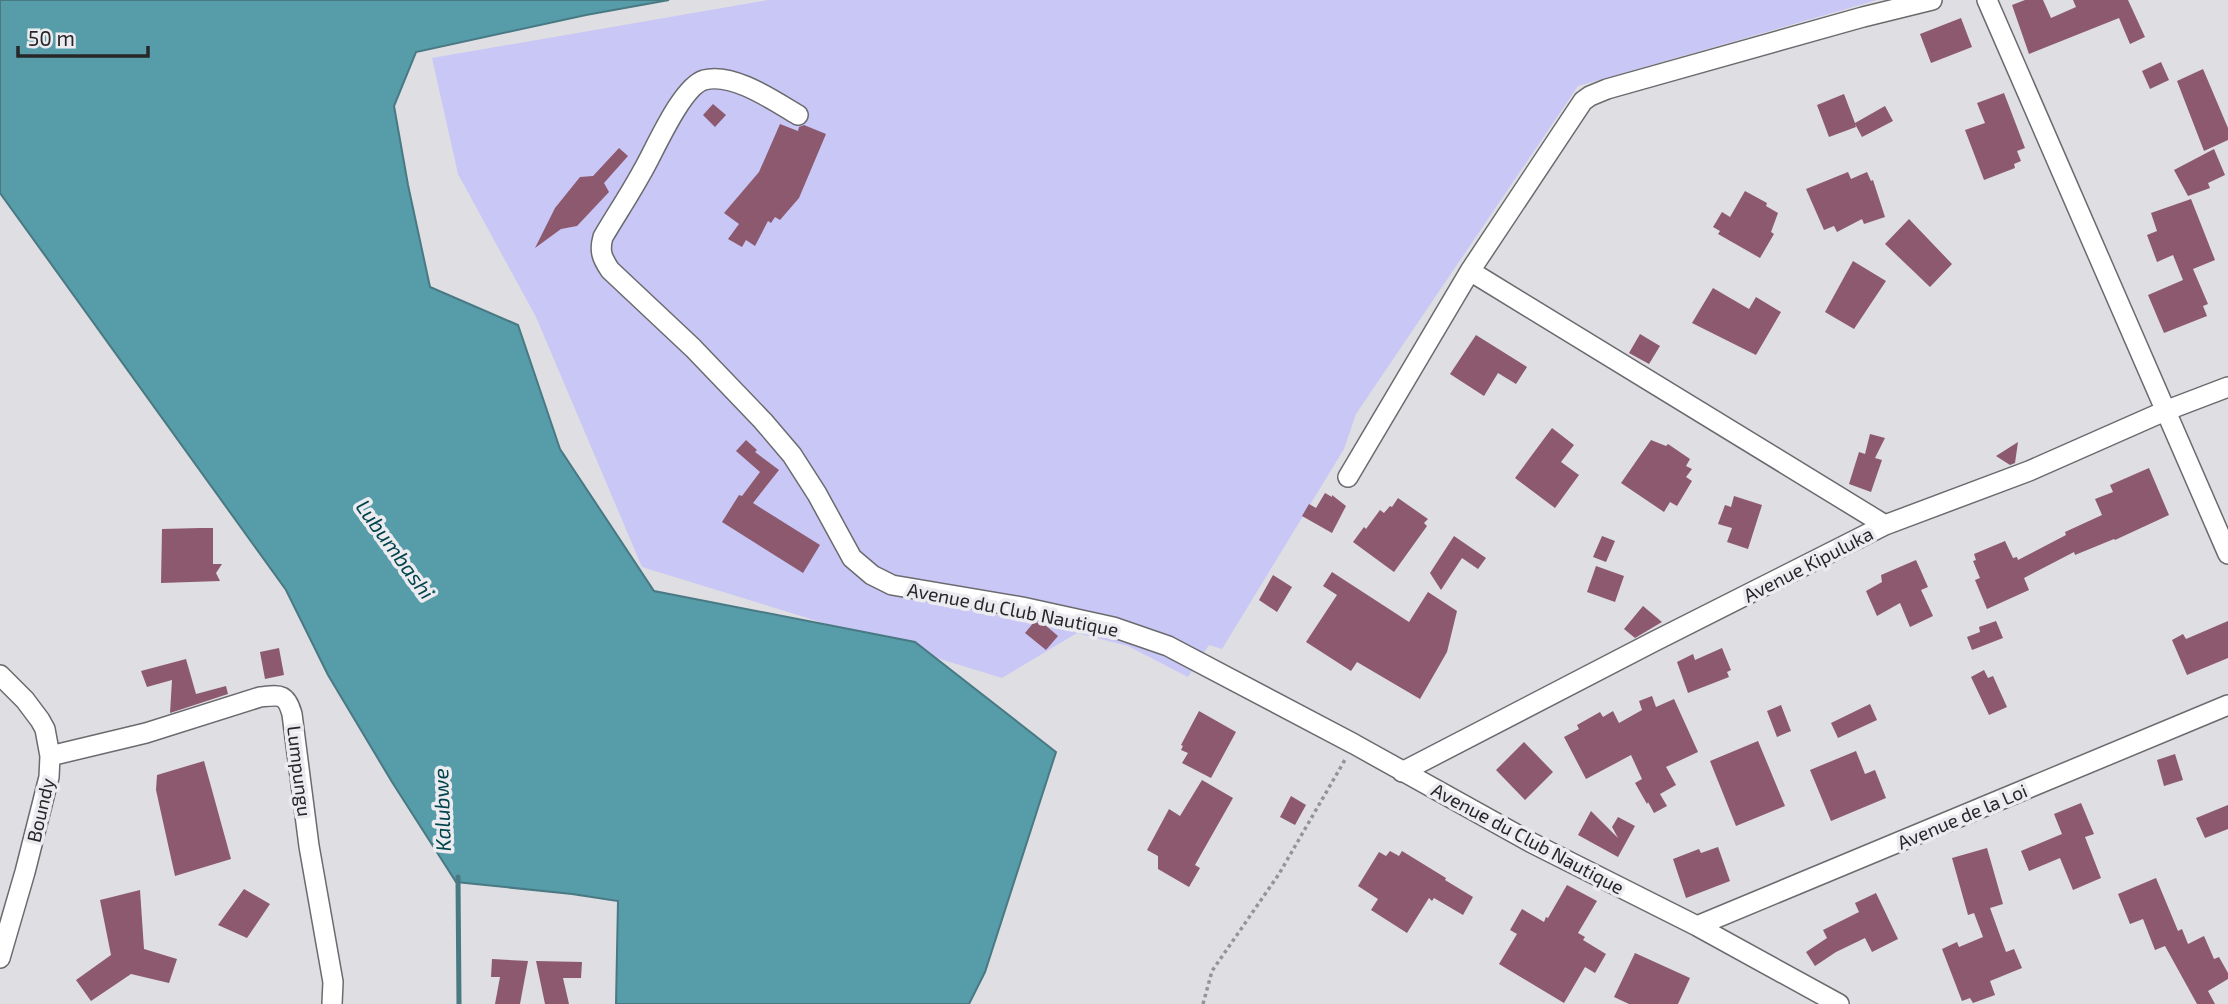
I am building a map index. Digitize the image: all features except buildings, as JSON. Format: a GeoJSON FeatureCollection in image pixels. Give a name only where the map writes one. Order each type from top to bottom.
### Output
{"type":"FeatureCollection","features":[{"type":"Feature","properties":{"kind":"street"},"geometry":{"type":"LineString","coordinates":[[1348,477],[1471,271],[1573,115],[1590,96],[1932,0]]}},
{"type":"Feature","properties":{"kind":"street"},"geometry":{"type":"LineString","coordinates":[[1987,0],[2228,554]]}},
{"type":"Feature","properties":{"kind":"street","name":"Avenue du Club Nautique"},"geometry":{"type":"LineString","coordinates":[[798,115],[752,88],[736,83],[704,80],[695,86],[674,113],[642,174],[603,236],[600,248],[603,260],[610,270],[693,348],[764,421],[792,455],[852,558],[872,575],[892,585],[1023,607],[1113,627],[1168,646],[1354,744],[1532,843],[1697,926],[1839,1004]]}},
{"type":"Feature","properties":{"kind":"street"},"geometry":{"type":"LineString","coordinates":[[1471,271],[1885,525]]}},
{"type":"Feature","properties":{"kind":"street","name":"Avenue Kipuluka"},"geometry":{"type":"LineString","coordinates":[[1402,772],[1885,525],[2029,471],[2165,411],[2228,387]]}},
{"type":"Feature","properties":{"kind":"street","name":"Boundy"},"geometry":{"type":"LineString","coordinates":[[0,675],[40,720],[45,729],[50,756],[48,777],[31,849],[0,958]]}},
{"type":"Feature","properties":{"kind":"street","name":"Lumpungu"},"geometry":{"type":"LineString","coordinates":[[50,756],[146,733],[260,697],[276,695],[289,702],[309,846],[333,982],[331,1004]]}},
{"type":"Feature","properties":{"kind":"street","name":"Avenue de la Loi"},"geometry":{"type":"LineString","coordinates":[[1697,926],[2228,705]]}},
{"type":"Feature","properties":{"kind":"path"},"geometry":{"type":"LineString","coordinates":[[1203,1004],[1212,971],[1279,874],[1354,744]]}},
{"type":"Feature","properties":{"kind":"shaded area"},"geometry":{"type":"Polygon","coordinates":[[[768,0],[1877,0],[1578,86],[1356,414],[1344,449],[1222,649],[1209,645],[1188,677],[1128,646],[1077,633],[1002,678],[642,567],[536,317],[458,174],[432,58],[768,0]]]}},
{"type":"Feature","properties":{"kind":"water","name":"Lubumbashi"},"geometry":{"type":"Polygon","coordinates":[[[0,0],[669,0],[416,52],[394,106],[430,287],[518,325],[560,449],[654,591],[915,642],[1056,752],[985,972],[969,1004],[616,1004],[618,901],[456,882],[328,675],[286,590],[0,193],[0,0]]]}},
{"type":"Feature","properties":{"kind":"waterway","name":"Kalubwe"},"geometry":{"type":"LineString","coordinates":[[458,877],[459,1004]]}}]}
